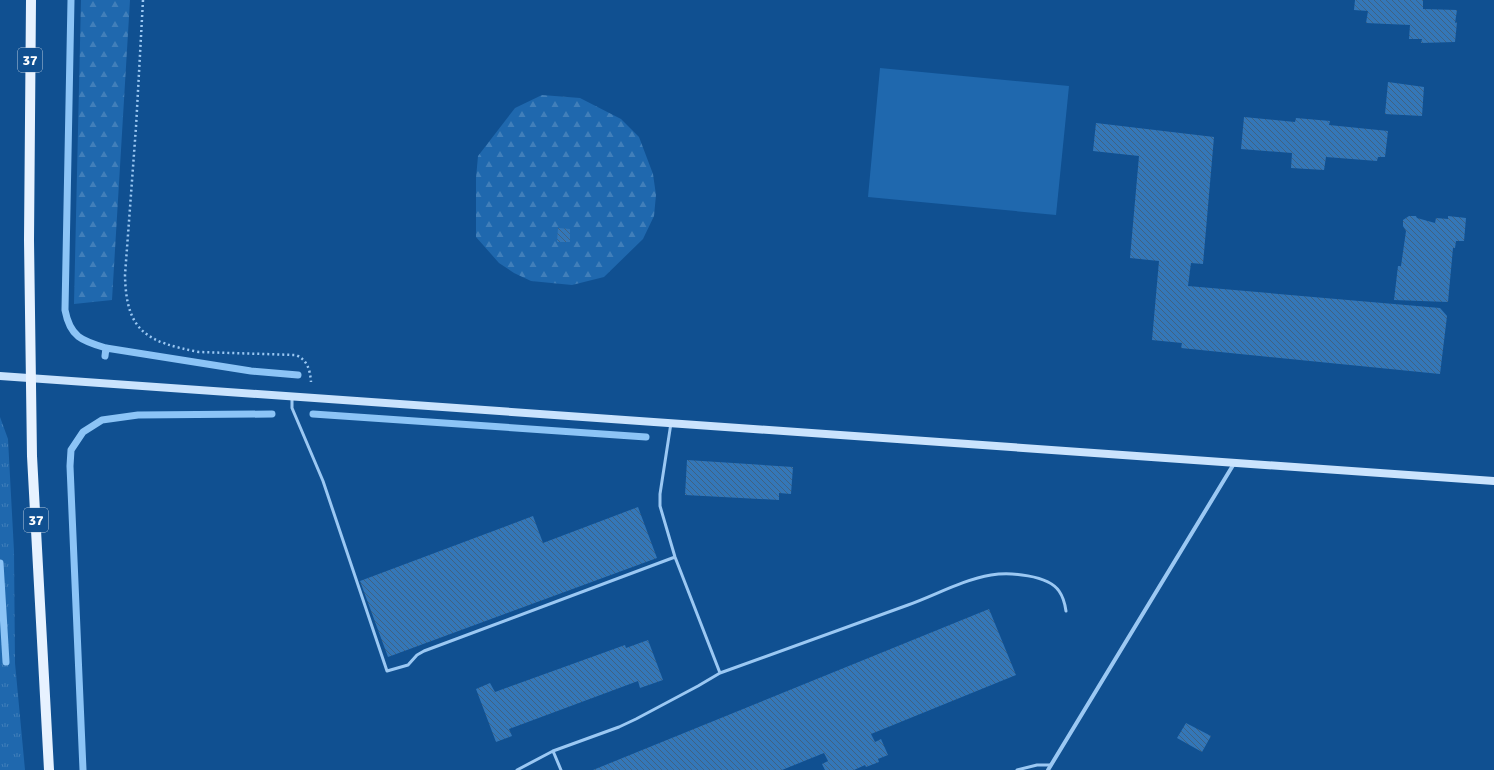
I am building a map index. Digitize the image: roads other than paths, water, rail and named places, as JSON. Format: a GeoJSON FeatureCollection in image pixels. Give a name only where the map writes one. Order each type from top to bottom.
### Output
{"type":"FeatureCollection","features":[{"type":"Feature","properties":{"kind":"main road","name":"37"},"geometry":{"type":"LineString","coordinates":[[31,0],[29,120],[31,379],[34,480],[49,770]]}},
{"type":"Feature","properties":{"kind":"street"},"geometry":{"type":"LineString","coordinates":[[0,376],[1494,481]]}},
{"type":"Feature","properties":{"kind":"street"},"geometry":{"type":"LineString","coordinates":[[1048,770],[1235,462]]}},
{"type":"Feature","properties":{"kind":"lane"},"geometry":{"type":"LineString","coordinates":[[292,397],[292,408],[323,481],[387,671],[408,665],[417,655],[424,651],[675,557]]}},
{"type":"Feature","properties":{"kind":"lane"},"geometry":{"type":"LineString","coordinates":[[671,423],[660,494],[660,506],[675,557],[720,673]]}},
{"type":"Feature","properties":{"kind":"lane"},"geometry":{"type":"LineString","coordinates":[[517,770],[553,751],[619,727],[636,719],[720,673],[919,601],[967,581],[992,575],[1014,574],[1036,577],[1058,590],[1064,601],[1066,611]]}},
{"type":"Feature","properties":{"kind":"lane"},"geometry":{"type":"LineString","coordinates":[[553,751],[561,770]]}},
{"type":"Feature","properties":{"kind":"lane"},"geometry":{"type":"LineString","coordinates":[[1017,770],[1037,765],[1051,765]]}},
{"type":"Feature","properties":{"kind":"waterway"},"geometry":{"type":"LineString","coordinates":[[71,0],[65,310],[70,326],[74,332],[84,340],[106,348],[251,371],[298,375]]}},
{"type":"Feature","properties":{"kind":"waterway"},"geometry":{"type":"LineString","coordinates":[[105,356],[106,348]]}},
{"type":"Feature","properties":{"kind":"waterway"},"geometry":{"type":"LineString","coordinates":[[83,770],[70,466],[71,450],[83,432],[102,420],[138,415],[272,414]]}},
{"type":"Feature","properties":{"kind":"waterway"},"geometry":{"type":"LineString","coordinates":[[313,414],[646,437]]}},
{"type":"Feature","properties":{"kind":"waterway"},"geometry":{"type":"LineString","coordinates":[[0,563],[6,662]]}}]}
